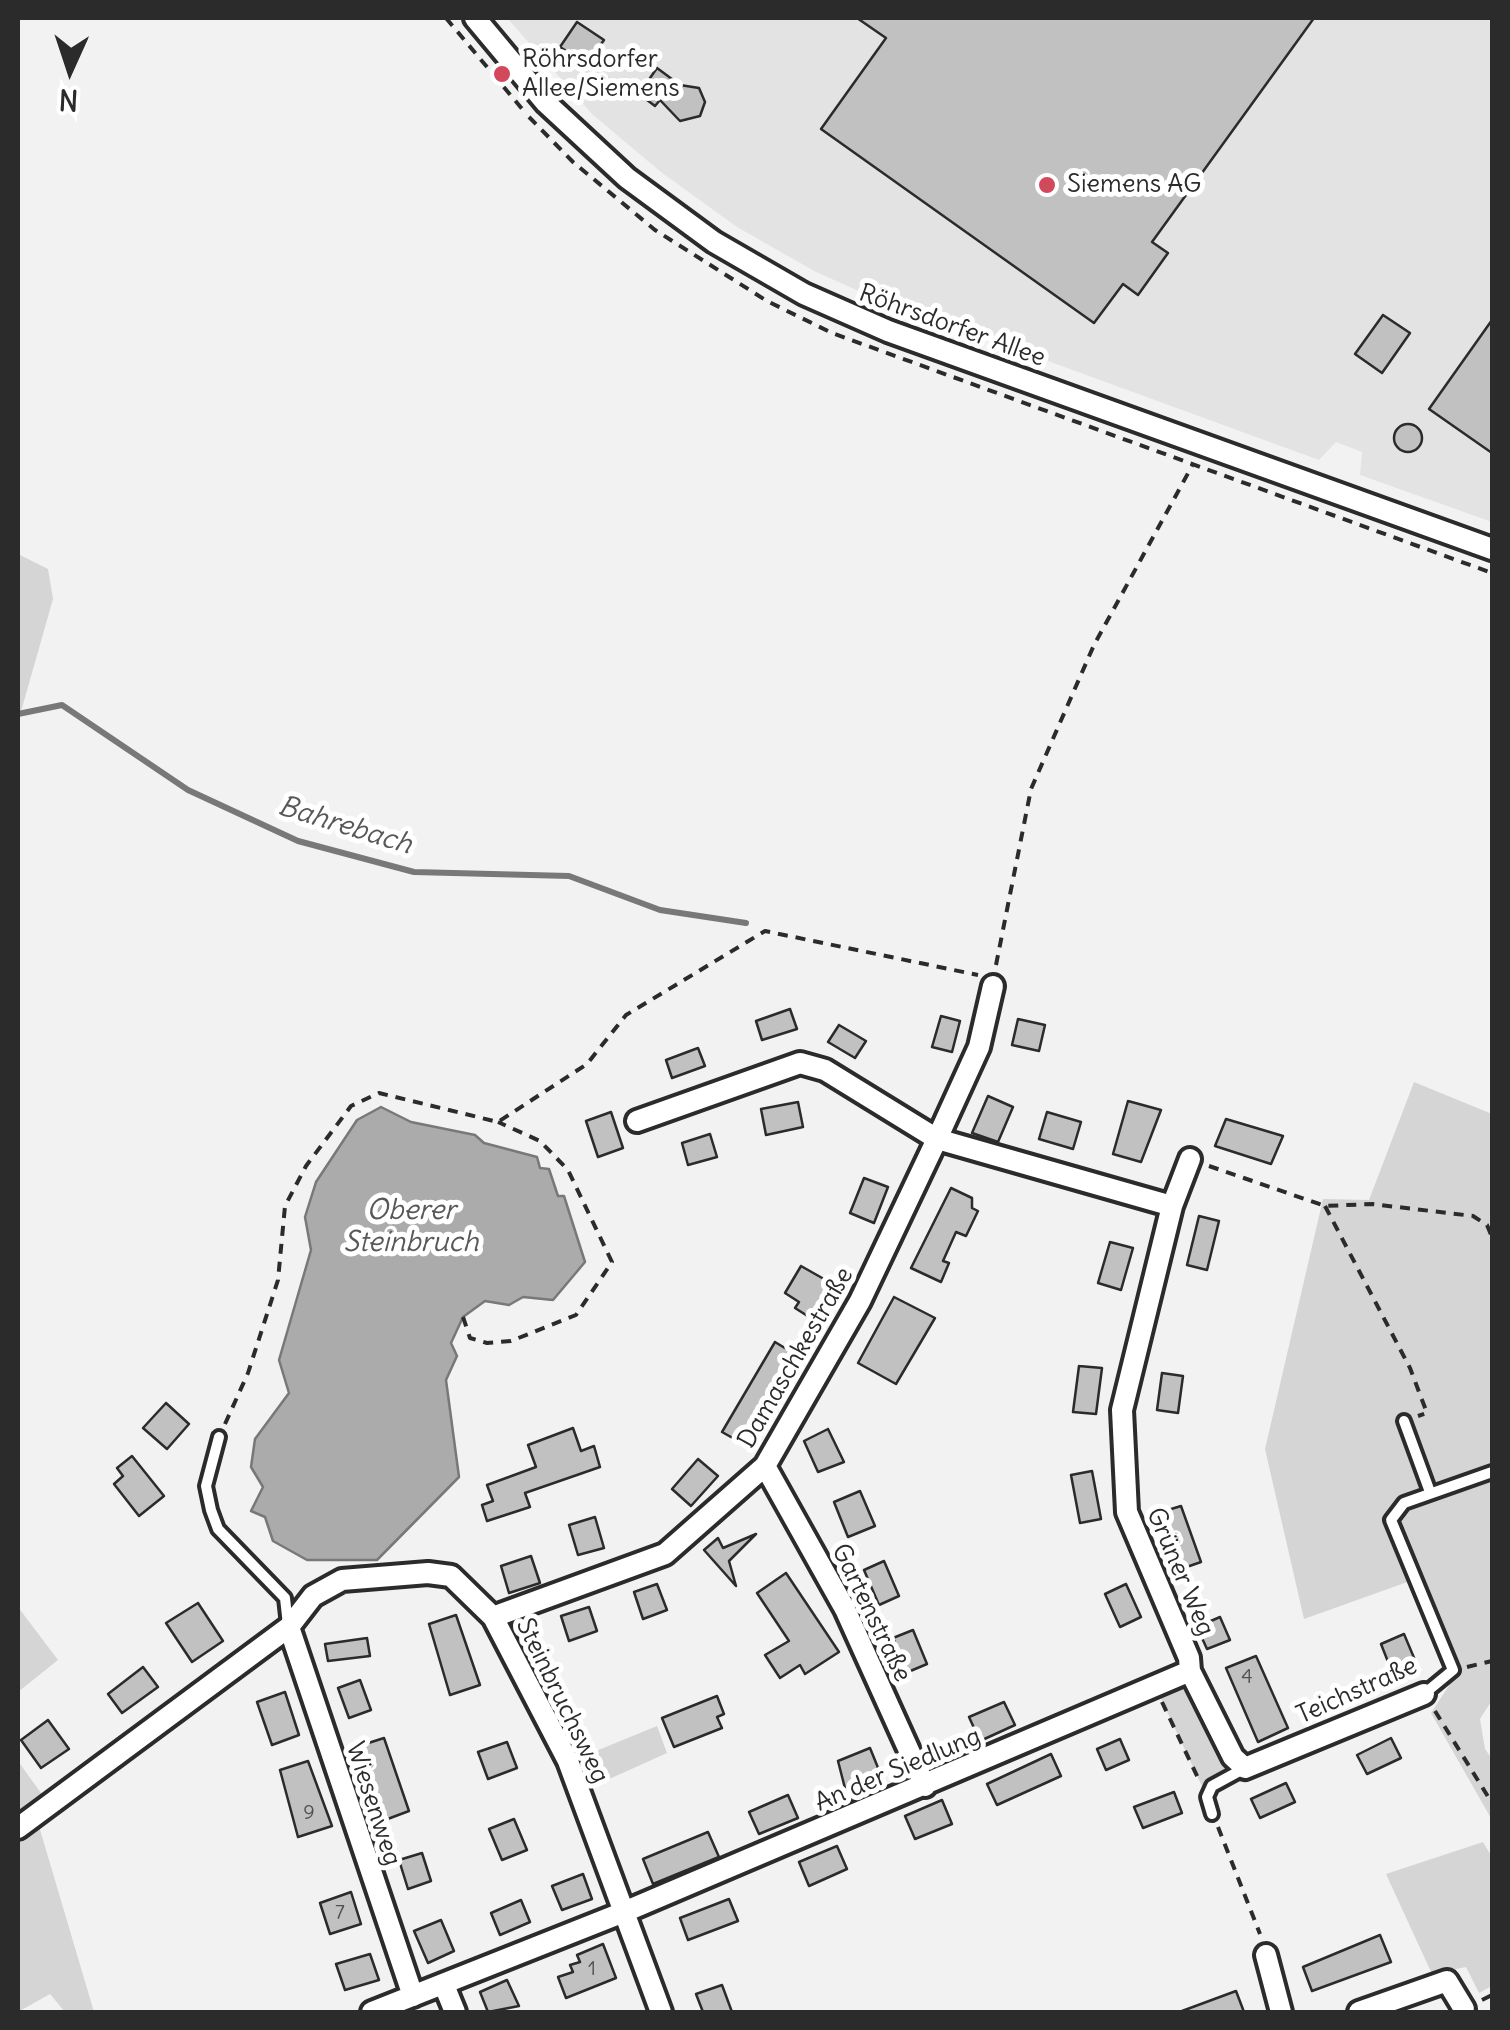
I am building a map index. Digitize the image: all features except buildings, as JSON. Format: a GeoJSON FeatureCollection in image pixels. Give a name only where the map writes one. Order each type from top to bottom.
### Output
{"type":"FeatureCollection","features":[{"type":"Feature","properties":{"kind":"street","name":"Röhrsdorfer Allee"},"geometry":{"type":"LineString","coordinates":[[475,18],[583,139],[670,212],[754,268],[888,331],[1492,549]]}},
{"type":"Feature","properties":{"kind":"street","name":"Damaschkestraße"},"geometry":{"type":"LineString","coordinates":[[493,1617],[665,1554],[765,1466],[860,1301],[937,1139],[979,1047],[993,986]]}},
{"type":"Feature","properties":{"kind":"street"},"geometry":{"type":"LineString","coordinates":[[638,1121],[800,1063],[825,1070],[937,1139],[1172,1206]]}},
{"type":"Feature","properties":{"kind":"street","name":"Grüner Weg"},"geometry":{"type":"LineString","coordinates":[[1190,1159],[1172,1206],[1122,1410],[1123,1476],[1127,1512],[1189,1658],[1190,1671],[1234,1757],[1246,1768]]}},
{"type":"Feature","properties":{"kind":"street","name":"Gartenstraße"},"geometry":{"type":"LineString","coordinates":[[765,1466],[846,1610],[925,1786]]}},
{"type":"Feature","properties":{"kind":"street","name":"Steinbruchsweg"},"geometry":{"type":"LineString","coordinates":[[18,1828],[288,1627],[312,1596],[342,1580],[428,1572],[451,1576],[493,1617],[568,1761],[661,2012]]}},
{"type":"Feature","properties":{"kind":"street","name":"Wiesenweg"},"geometry":{"type":"LineString","coordinates":[[288,1627],[413,1996]]}},
{"type":"Feature","properties":{"kind":"street","name":"An der Siedlung"},"geometry":{"type":"LineString","coordinates":[[372,2012],[624,1912],[1190,1671]]}},
{"type":"Feature","properties":{"kind":"street","name":"Teichstraße"},"geometry":{"type":"LineString","coordinates":[[1246,1768],[1424,1694]]}},
{"type":"Feature","properties":{"kind":"street"},"geometry":{"type":"LineString","coordinates":[[1266,1955],[1281,2012]]}},
{"type":"Feature","properties":{"kind":"street"},"geometry":{"type":"LineString","coordinates":[[1359,2012],[1447,1982],[1464,2009]]}},
{"type":"Feature","properties":{"kind":"street"},"geometry":{"type":"LineString","coordinates":[[444,1985],[455,2012]]}},
{"type":"Feature","properties":{"kind":"lane"},"geometry":{"type":"LineString","coordinates":[[1404,1421],[1430,1492]]}},
{"type":"Feature","properties":{"kind":"lane"},"geometry":{"type":"LineString","coordinates":[[219,1437],[206,1486],[211,1510],[218,1529],[285,1598],[288,1627]]}},
{"type":"Feature","properties":{"kind":"lane","name":"Teichstraße"},"geometry":{"type":"LineString","coordinates":[[1424,1694],[1452,1670],[1392,1520],[1404,1502],[1492,1472]]}},
{"type":"Feature","properties":{"kind":"lane"},"geometry":{"type":"LineString","coordinates":[[1212,1814],[1208,1798],[1212,1786],[1246,1768]]}},
{"type":"Feature","properties":{"kind":"path"},"geometry":{"type":"LineString","coordinates":[[498,1122],[587,1064],[626,1016],[765,930],[994,978],[1031,789],[1094,645],[1204,445]]}},
{"type":"Feature","properties":{"kind":"path"},"geometry":{"type":"LineString","coordinates":[[219,1437],[248,1374],[278,1280],[285,1206],[306,1166],[351,1106],[379,1093],[498,1122],[540,1140],[568,1170],[612,1262],[576,1315],[511,1341],[487,1343],[470,1338],[464,1316]]}},
{"type":"Feature","properties":{"kind":"path"},"geometry":{"type":"LineString","coordinates":[[1190,1159],[1326,1206],[1372,1204],[1473,1216],[1487,1225],[1492,1236]]}},
{"type":"Feature","properties":{"kind":"path"},"geometry":{"type":"LineString","coordinates":[[1326,1206],[1410,1368],[1427,1413],[1404,1421]]}},
{"type":"Feature","properties":{"kind":"path"},"geometry":{"type":"LineString","coordinates":[[1452,1670],[1492,1661]]}},
{"type":"Feature","properties":{"kind":"path"},"geometry":{"type":"LineString","coordinates":[[1155,1686],[1208,1798]]}},
{"type":"Feature","properties":{"kind":"path"},"geometry":{"type":"LineString","coordinates":[[1424,1694],[1492,1803]]}},
{"type":"Feature","properties":{"kind":"path"},"geometry":{"type":"LineString","coordinates":[[1212,1814],[1248,1895],[1266,1955]]}},
{"type":"Feature","properties":{"kind":"shaded area"},"geometry":{"type":"Polygon","coordinates":[[[507,18],[1492,18],[1492,522],[1360,475],[1362,452],[1336,442],[1319,460],[870,296],[816,272],[737,227],[661,172],[593,115],[507,18]]]}},
{"type":"Feature","properties":{"kind":"shaded area"},"geometry":{"type":"Polygon","coordinates":[[[18,554],[48,569],[53,599],[18,722],[18,554]]]}},
{"type":"Feature","properties":{"kind":"shaded area"},"geometry":{"type":"Polygon","coordinates":[[[1414,1082],[1492,1114],[1492,1700],[1480,1719],[1485,1749],[1492,1759],[1492,1820],[1431,1713],[1458,1672],[1413,1580],[1304,1619],[1265,1449],[1323,1199],[1369,1200],[1414,1082]]]}},
{"type":"Feature","properties":{"kind":"shaded area"},"geometry":{"type":"Polygon","coordinates":[[[18,1607],[58,1660],[18,1692],[18,1607]]]}},
{"type":"Feature","properties":{"kind":"shaded area"},"geometry":{"type":"Polygon","coordinates":[[[1190,1671],[1245,1768],[1212,1786],[1207,1797],[1155,1686],[1190,1671]]]}},
{"type":"Feature","properties":{"kind":"shaded area"},"geometry":{"type":"Polygon","coordinates":[[[657,1726],[667,1753],[587,1789],[574,1760],[657,1726]]]}},
{"type":"Feature","properties":{"kind":"shaded area"},"geometry":{"type":"Polygon","coordinates":[[[18,1761],[43,1796],[33,1806],[94,2012],[65,2012],[50,1994],[18,2012],[18,1761]]]}},
{"type":"Feature","properties":{"kind":"shaded area"},"geometry":{"type":"Polygon","coordinates":[[[1483,1842],[1492,1857],[1492,1986],[1479,1993],[1466,1967],[1432,1974],[1386,1874],[1483,1842]]]}},
{"type":"Feature","properties":{"kind":"water","name":"Oberer Steinbruch"},"geometry":{"type":"Polygon","coordinates":[[[381,1107],[411,1122],[475,1135],[484,1143],[537,1157],[540,1168],[549,1169],[558,1196],[564,1196],[585,1262],[553,1300],[523,1297],[509,1305],[485,1301],[463,1317],[451,1343],[457,1356],[446,1380],[459,1477],[377,1560],[307,1560],[273,1541],[265,1517],[251,1511],[263,1487],[251,1467],[255,1439],[289,1393],[279,1360],[311,1250],[305,1217],[316,1182],[357,1120],[381,1107]]]}},
{"type":"Feature","properties":{"kind":"waterway","name":"Bahrebach"},"geometry":{"type":"LineString","coordinates":[[18,714],[62,705],[188,790],[298,841],[414,872],[569,876],[660,910],[746,923]]}},
{"type":"Feature","properties":{"kind":"place","name":"Röhrsdorfer Allee/Siemens"},"geometry":{"type":"Point","coordinates":[502,74]}},
{"type":"Feature","properties":{"kind":"place","name":"Siemens AG"},"geometry":{"type":"Point","coordinates":[1047,185]}}]}
